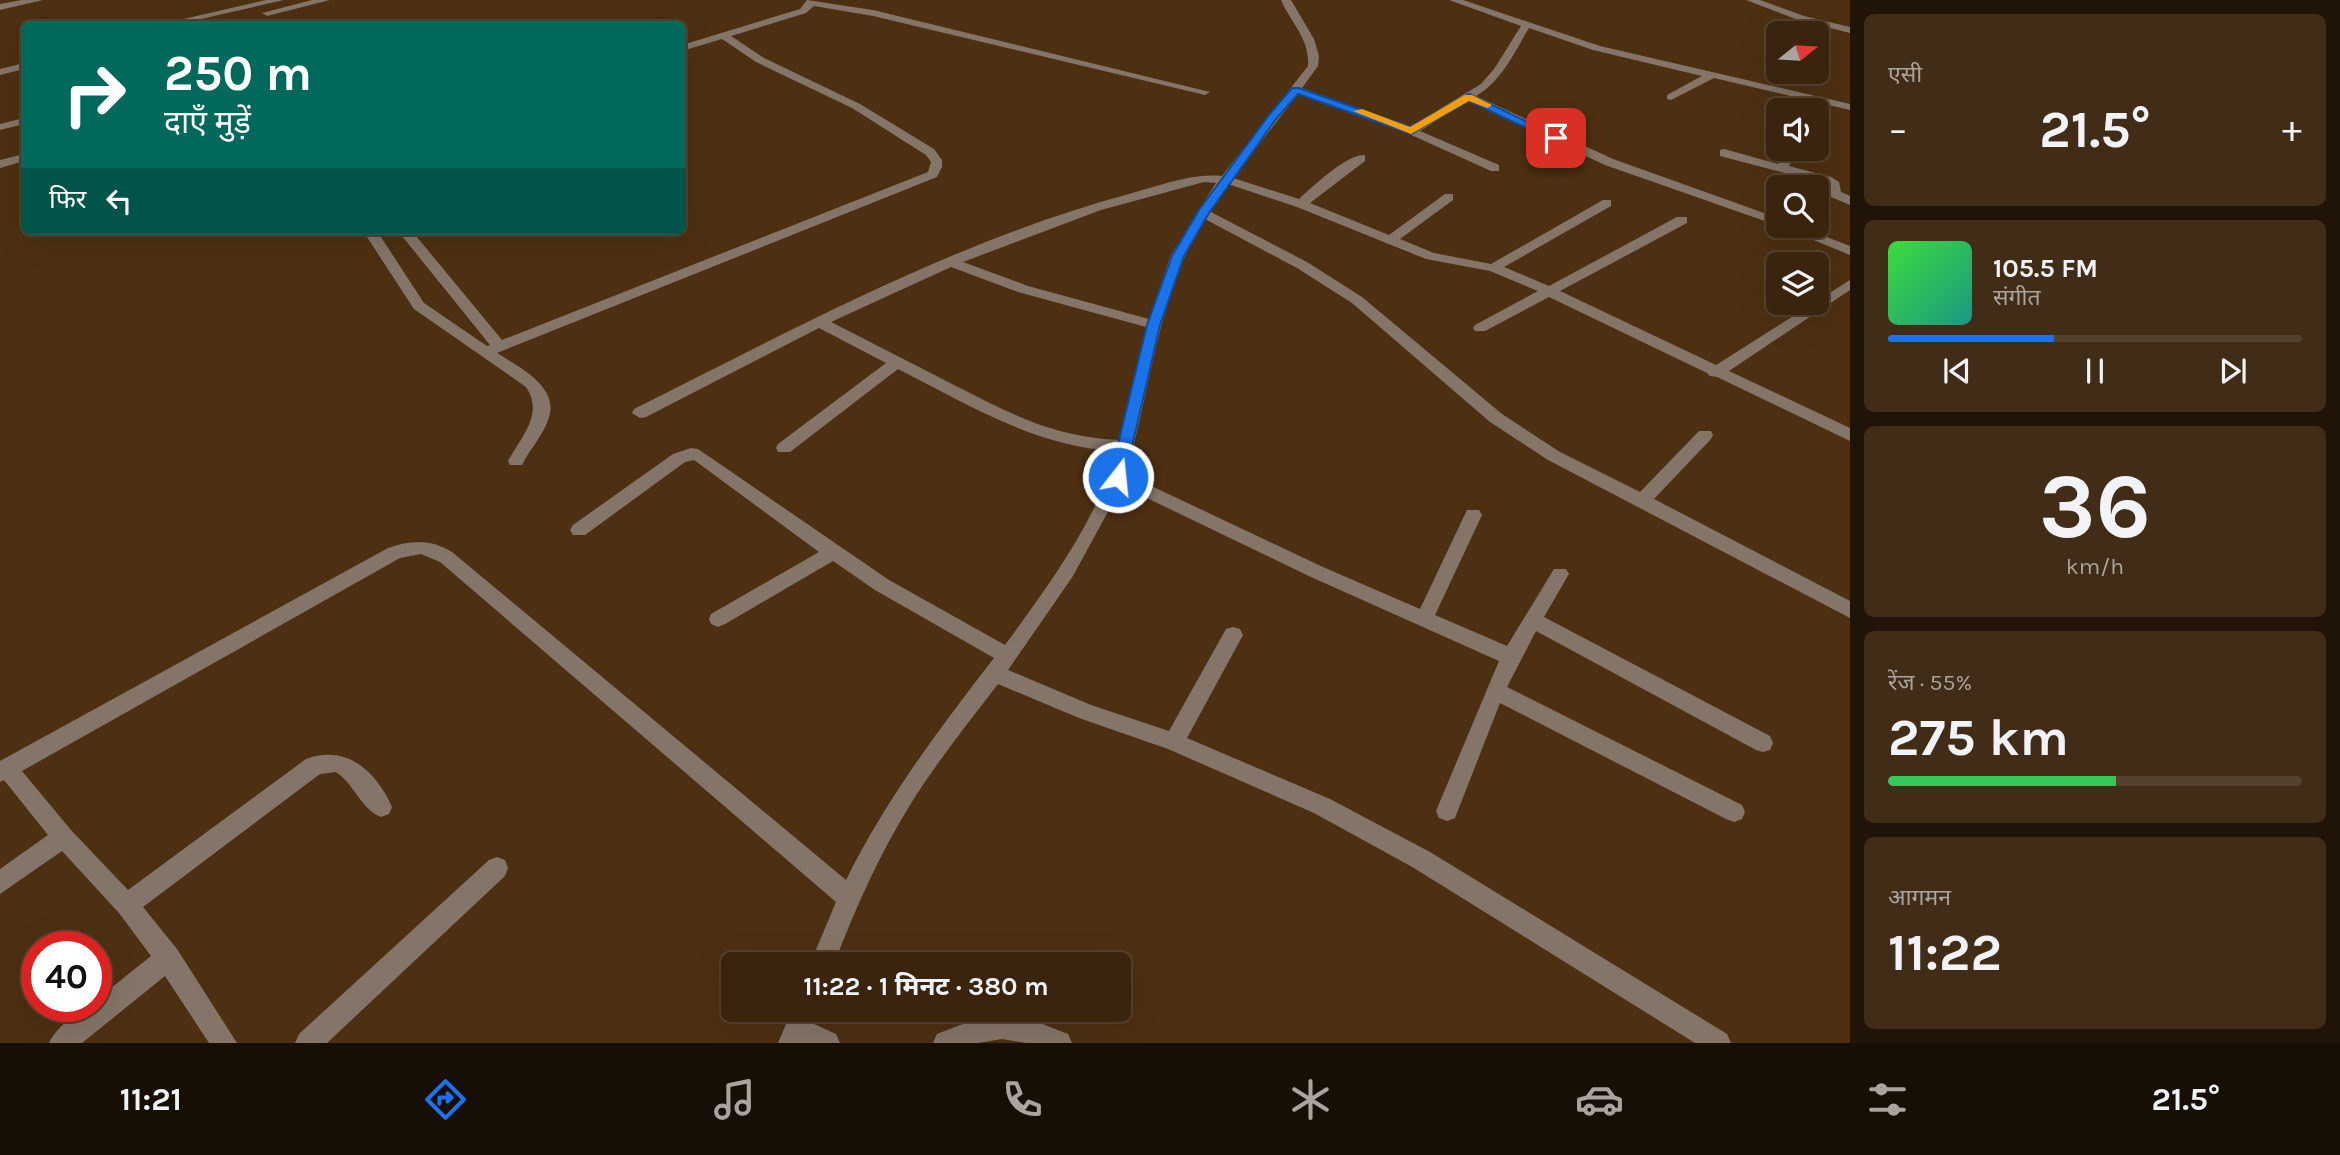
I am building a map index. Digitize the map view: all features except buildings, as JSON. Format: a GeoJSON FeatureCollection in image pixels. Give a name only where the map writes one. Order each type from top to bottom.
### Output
{"type":"FeatureCollection","features":[{"type":"Feature","properties":{"kind":"street"},"geometry":{"type":"LineString","coordinates":[[0,7],[37,0]]}},
{"type":"Feature","properties":{"kind":"street"},"geometry":{"type":"LineString","coordinates":[[181,21],[279,0]]}},
{"type":"Feature","properties":{"kind":"street"},"geometry":{"type":"LineString","coordinates":[[228,21],[325,0]]}},
{"type":"Feature","properties":{"kind":"street"},"geometry":{"type":"LineString","coordinates":[[827,952],[848,897],[916,778],[1002,665],[1085,541],[1118,477],[1154,325],[1178,256],[1203,213],[1313,66],[1316,54],[1312,42],[1288,8],[1286,0]]}},
{"type":"Feature","properties":{"kind":"street"},"geometry":{"type":"LineString","coordinates":[[1454,0],[1598,48],[1850,107]]}},
{"type":"Feature","properties":{"kind":"street"},"geometry":{"type":"LineString","coordinates":[[1751,0],[1801,18],[1850,30]]}},
{"type":"Feature","properties":{"kind":"street"},"geometry":{"type":"LineString","coordinates":[[686,47],[803,10],[813,2],[873,13],[1206,92]]}},
{"type":"Feature","properties":{"kind":"street"},"geometry":{"type":"LineString","coordinates":[[1411,131],[1469,97],[1498,71],[1526,25]]}},
{"type":"Feature","properties":{"kind":"street"},"geometry":{"type":"LineString","coordinates":[[492,349],[933,174],[938,166],[937,159],[930,152],[856,106],[761,60],[724,36]]}},
{"type":"Feature","properties":{"kind":"street"},"geometry":{"type":"LineString","coordinates":[[0,61],[21,56]]}},
{"type":"Feature","properties":{"kind":"street"},"geometry":{"type":"LineString","coordinates":[[0,72],[21,67]]}},
{"type":"Feature","properties":{"kind":"street"},"geometry":{"type":"LineString","coordinates":[[1671,97],[1712,75]]}},
{"type":"Feature","properties":{"kind":"street"},"geometry":{"type":"LineString","coordinates":[[1296,90],[1411,131],[1496,168]]}},
{"type":"Feature","properties":{"kind":"street"},"geometry":{"type":"LineString","coordinates":[[1469,97],[1609,162],[1766,218]]}},
{"type":"Feature","properties":{"kind":"street"},"geometry":{"type":"LineString","coordinates":[[0,127],[21,122]]}},
{"type":"Feature","properties":{"kind":"street"},"geometry":{"type":"LineString","coordinates":[[1724,153],[1832,182],[1835,194],[1850,201]]}},
{"type":"Feature","properties":{"kind":"street"},"geometry":{"type":"LineString","coordinates":[[1301,205],[1326,182],[1361,158]]}},
{"type":"Feature","properties":{"kind":"street"},"geometry":{"type":"LineString","coordinates":[[0,164],[21,159]]}},
{"type":"Feature","properties":{"kind":"street"},"geometry":{"type":"LineString","coordinates":[[1782,168],[1786,161]]}},
{"type":"Feature","properties":{"kind":"street"},"geometry":{"type":"LineString","coordinates":[[640,413],[819,322],[1022,233],[1097,207],[1193,180],[1227,180],[1301,205],[1431,256],[1493,268],[1524,279],[1715,373],[1850,435]]}},
{"type":"Feature","properties":{"kind":"street"},"geometry":{"type":"LineString","coordinates":[[1390,240],[1449,197]]}},
{"type":"Feature","properties":{"kind":"street"},"geometry":{"type":"LineString","coordinates":[[1493,268],[1606,202]]}},
{"type":"Feature","properties":{"kind":"street"},"geometry":{"type":"LineString","coordinates":[[1203,213],[1302,265],[1357,300],[1496,418],[1554,456],[1850,610]]}},
{"type":"Feature","properties":{"kind":"street"},"geometry":{"type":"LineString","coordinates":[[1480,328],[1682,220]]}},
{"type":"Feature","properties":{"kind":"street"},"geometry":{"type":"LineString","coordinates":[[373,235],[419,306],[492,349],[531,383],[541,398],[542,416],[516,461]]}},
{"type":"Feature","properties":{"kind":"street"},"geometry":{"type":"LineString","coordinates":[[408,235],[492,349]]}},
{"type":"Feature","properties":{"kind":"street"},"geometry":{"type":"LineString","coordinates":[[1817,238],[1850,251]]}},
{"type":"Feature","properties":{"kind":"street"},"geometry":{"type":"LineString","coordinates":[[951,262],[1023,289],[1154,325]]}},
{"type":"Feature","properties":{"kind":"street"},"geometry":{"type":"LineString","coordinates":[[1715,373],[1850,284]]}},
{"type":"Feature","properties":{"kind":"street"},"geometry":{"type":"LineString","coordinates":[[819,322],[1014,422],[1051,436],[1086,444],[1127,446]]}},
{"type":"Feature","properties":{"kind":"street"},"geometry":{"type":"LineString","coordinates":[[784,448],[896,363]]}},
{"type":"Feature","properties":{"kind":"street"},"geometry":{"type":"LineString","coordinates":[[1642,500],[1705,435]]}},
{"type":"Feature","properties":{"kind":"street"},"geometry":{"type":"LineString","coordinates":[[579,530],[679,458],[698,455],[834,552],[1002,665],[1086,712],[1174,742],[1322,806],[1422,860],[1717,1043]]}},
{"type":"Feature","properties":{"kind":"street"},"geometry":{"type":"LineString","coordinates":[[1118,477],[1317,572],[1511,656]]}},
{"type":"Feature","properties":{"kind":"street"},"geometry":{"type":"LineString","coordinates":[[1424,617],[1473,515]]}},
{"type":"Feature","properties":{"kind":"street"},"geometry":{"type":"LineString","coordinates":[[224,1043],[167,958],[127,905],[4,770],[394,553],[413,546],[431,548],[446,557],[848,897]]}},
{"type":"Feature","properties":{"kind":"street"},"geometry":{"type":"LineString","coordinates":[[718,619],[834,552]]}},
{"type":"Feature","properties":{"kind":"street"},"geometry":{"type":"LineString","coordinates":[[1447,811],[1494,691],[1511,656],[1560,574]]}},
{"type":"Feature","properties":{"kind":"street"},"geometry":{"type":"LineString","coordinates":[[1532,620],[1763,743]]}},
{"type":"Feature","properties":{"kind":"street"},"geometry":{"type":"LineString","coordinates":[[1174,742],[1233,635]]}},
{"type":"Feature","properties":{"kind":"street"},"geometry":{"type":"LineString","coordinates":[[1494,691],[1734,812]]}},
{"type":"Feature","properties":{"kind":"street"},"geometry":{"type":"LineString","coordinates":[[127,905],[314,766],[335,761],[346,765],[381,807]]}},
{"type":"Feature","properties":{"kind":"street"},"geometry":{"type":"LineString","coordinates":[[0,883],[63,837]]}},
{"type":"Feature","properties":{"kind":"street"},"geometry":{"type":"LineString","coordinates":[[308,1043],[497,868]]}},
{"type":"Feature","properties":{"kind":"street"},"geometry":{"type":"LineString","coordinates":[[62,1043],[167,958]]}},
{"type":"Feature","properties":{"kind":"street"},"geometry":{"type":"LineString","coordinates":[[946,1043],[998,1024],[1020,1027],[1059,1043]]}},
{"type":"Feature","properties":{"kind":"street"},"geometry":{"type":"LineString","coordinates":[[797,1027],[827,1043]]}},
{"type":"Feature","properties":{"kind":"slow traffic"},"geometry":{"type":"LineString","coordinates":[[1358,111],[1411,131],[1469,97],[1487,105]]}},
{"type":"Feature","properties":{"kind":"route"},"geometry":{"type":"LineString","coordinates":[[1118,477],[1154,325],[1178,256],[1203,213],[1296,90],[1411,131],[1469,97],[1556,138]]}}]}
